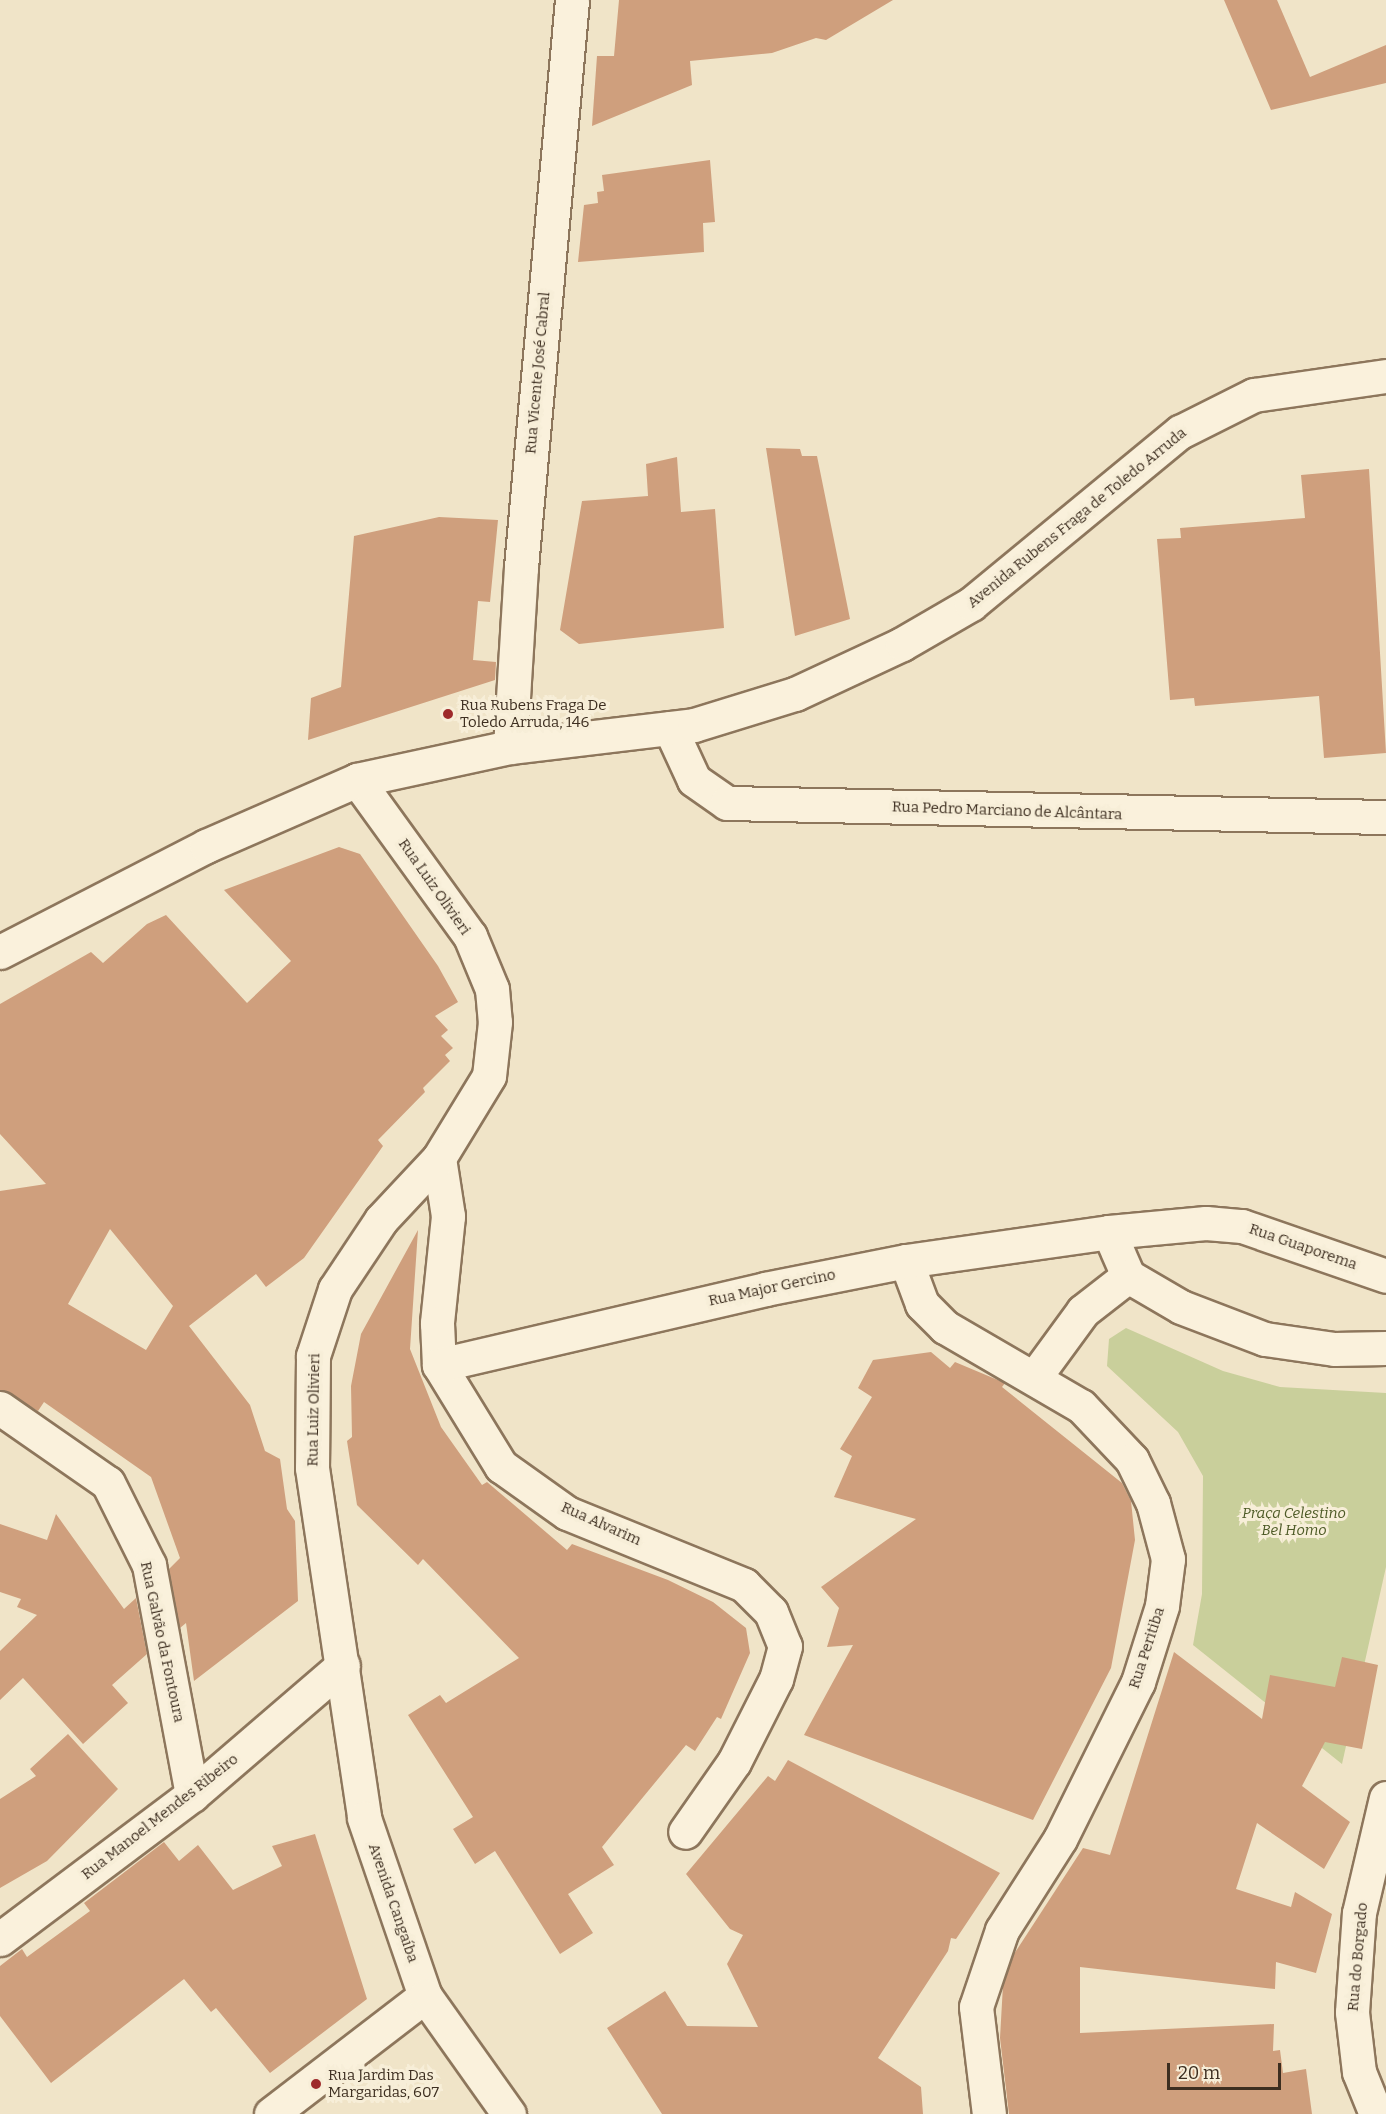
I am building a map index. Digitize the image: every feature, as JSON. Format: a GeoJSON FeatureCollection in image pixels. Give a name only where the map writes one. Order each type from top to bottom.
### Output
{"type":"FeatureCollection","features":[{"type":"Feature","properties":{"kind":"street","name":"Rua Vicente José Cabral"},"geometry":{"type":"LineString","coordinates":[[510,747],[521,567],[572,0]]}},
{"type":"Feature","properties":{"kind":"street","name":"Avenida Rubens Fraga de Toledo Arruda"},"geometry":{"type":"LineString","coordinates":[[0,952],[206,846],[357,780],[510,747],[670,728],[795,694],[902,644],[971,604],[1180,432],[1254,395],[1386,376]]}},
{"type":"Feature","properties":{"kind":"street","name":"Rua Pedro Marciano de Alcântara"},"geometry":{"type":"LineString","coordinates":[[670,728],[694,780],[726,803],[1386,817]]}},
{"type":"Feature","properties":{"kind":"street","name":"Rua Luiz Olivieri"},"geometry":{"type":"LineString","coordinates":[[343,1665],[312,1468],[313,1356],[335,1289],[381,1220],[440,1158],[489,1076],[495,1022],[492,989],[470,936],[357,780]]}},
{"type":"Feature","properties":{"kind":"street","name":"Rua Alvarim"},"geometry":{"type":"LineString","coordinates":[[440,1158],[448,1216],[437,1323],[439,1365],[456,1400],[501,1466],[567,1512],[744,1584],[771,1612],[785,1646],[776,1679],[734,1762],[686,1832]]}},
{"type":"Feature","properties":{"kind":"street","name":"Rua Guaporema"},"geometry":{"type":"LineString","coordinates":[[1109,1232],[1206,1223],[1242,1226],[1386,1276]]}},
{"type":"Feature","properties":{"kind":"street","name":"Rua Major Gercino"},"geometry":{"type":"LineString","coordinates":[[439,1365],[906,1261],[1109,1232]]}},
{"type":"Feature","properties":{"kind":"street"},"geometry":{"type":"LineString","coordinates":[[1109,1232],[1128,1276],[1181,1307],[1265,1339],[1334,1349],[1386,1348]]}},
{"type":"Feature","properties":{"kind":"street","name":"Rua Peritiba"},"geometry":{"type":"LineString","coordinates":[[906,1261],[922,1304],[945,1327],[1082,1406],[1132,1460],[1153,1503],[1168,1559],[1162,1606],[1137,1682],[1060,1839],[1002,1930],[976,2007],[989,2114]]}},
{"type":"Feature","properties":{"kind":"street"},"geometry":{"type":"LineString","coordinates":[[1034,1378],[1083,1311],[1128,1276]]}},
{"type":"Feature","properties":{"kind":"street","name":"Rua Galvão da Fontoura"},"geometry":{"type":"LineString","coordinates":[[0,1408],[108,1483],[149,1565],[192,1795]]}},
{"type":"Feature","properties":{"kind":"street","name":"Rua Manoel Mendes Ribeiro"},"geometry":{"type":"LineString","coordinates":[[0,1939],[192,1795],[343,1665]]}},
{"type":"Feature","properties":{"kind":"street","name":"Avenida Cangaíba"},"geometry":{"type":"LineString","coordinates":[[343,1665],[364,1818],[425,1996],[509,2114]]}},
{"type":"Feature","properties":{"kind":"street","name":"Rua do Borgado"},"geometry":{"type":"LineString","coordinates":[[1376,2114],[1359,2072],[1352,2012],[1359,1913],[1386,1798]]}},
{"type":"Feature","properties":{"kind":"street"},"geometry":{"type":"LineString","coordinates":[[271,2114],[425,1996]]}},
{"type":"Feature","properties":{"kind":"green space","name":"Praça Celestino Bel Homo"},"geometry":{"type":"Polygon","coordinates":[[[1126,1328],[1223,1371],[1280,1387],[1386,1393],[1386,1567],[1342,1764],[1193,1645],[1202,1594],[1203,1476],[1178,1432],[1107,1366],[1109,1339],[1126,1328]]]}},
{"type":"Feature","properties":{"kind":"building"},"geometry":{"type":"Polygon","coordinates":[[[619,0],[893,0],[826,40],[816,38],[772,53],[690,61],[692,85],[592,126],[597,56],[614,56],[619,0]]]}},
{"type":"Feature","properties":{"kind":"building"},"geometry":{"type":"Polygon","coordinates":[[[1224,0],[1277,0],[1310,77],[1386,45],[1386,83],[1271,110],[1224,0]]]}},
{"type":"Feature","properties":{"kind":"building"},"geometry":{"type":"Polygon","coordinates":[[[710,160],[715,222],[703,223],[704,252],[578,262],[584,205],[598,203],[597,192],[604,191],[602,175],[710,160]]]}},
{"type":"Feature","properties":{"kind":"building"},"geometry":{"type":"Polygon","coordinates":[[[766,448],[800,449],[802,456],[817,456],[850,619],[795,636],[766,448]]]}},
{"type":"Feature","properties":{"kind":"building"},"geometry":{"type":"Polygon","coordinates":[[[677,457],[681,512],[715,509],[724,628],[579,644],[560,630],[582,501],[648,496],[646,464],[677,457]]]}},
{"type":"Feature","properties":{"kind":"building"},"geometry":{"type":"Polygon","coordinates":[[[1369,469],[1386,753],[1324,758],[1319,696],[1195,706],[1194,698],[1170,700],[1157,539],[1181,538],[1180,528],[1305,518],[1301,475],[1369,469]]]}},
{"type":"Feature","properties":{"kind":"building"},"geometry":{"type":"Polygon","coordinates":[[[439,517],[498,520],[490,602],[478,601],[473,660],[496,662],[495,680],[308,740],[311,698],[341,687],[354,536],[439,517]]]}},
{"type":"Feature","properties":{"kind":"building"},"geometry":{"type":"Polygon","coordinates":[[[339,847],[360,854],[438,966],[458,1002],[435,1016],[448,1030],[441,1036],[453,1048],[445,1055],[450,1061],[423,1088],[425,1092],[378,1140],[383,1146],[304,1258],[266,1287],[256,1274],[189,1326],[250,1405],[265,1451],[280,1459],[287,1509],[295,1521],[298,1601],[194,1681],[186,1623],[180,1628],[169,1569],[180,1558],[151,1477],[44,1402],[38,1411],[0,1390],[0,1191],[46,1184],[0,1134],[0,1004],[91,952],[103,963],[147,924],[166,915],[247,1003],[291,961],[224,890],[339,847]],[[110,1229],[68,1304],[146,1350],[173,1306],[110,1229]]]}},
{"type":"Feature","properties":{"kind":"building"},"geometry":{"type":"Polygon","coordinates":[[[418,1230],[410,1349],[441,1427],[482,1485],[487,1482],[567,1550],[572,1544],[668,1580],[713,1602],[746,1628],[750,1653],[721,1719],[717,1717],[695,1751],[686,1745],[602,1847],[614,1865],[568,1894],[593,1933],[560,1954],[495,1851],[475,1864],[453,1829],[473,1817],[408,1715],[440,1695],[446,1703],[519,1658],[423,1559],[418,1565],[357,1505],[347,1441],[352,1437],[351,1386],[361,1334],[418,1230]]]}},
{"type":"Feature","properties":{"kind":"building"},"geometry":{"type":"Polygon","coordinates":[[[931,1352],[950,1368],[955,1362],[1005,1383],[1002,1387],[1122,1483],[1131,1501],[1135,1540],[1111,1668],[1033,1820],[804,1735],[853,1645],[827,1647],[839,1608],[821,1587],[916,1519],[834,1497],[852,1456],[840,1449],[872,1397],[858,1388],[873,1360],[931,1352]]]}},
{"type":"Feature","properties":{"kind":"building"},"geometry":{"type":"Polygon","coordinates":[[[56,1514],[124,1609],[136,1598],[147,1654],[112,1685],[128,1703],[83,1744],[23,1678],[0,1700],[0,1651],[37,1615],[17,1607],[21,1599],[0,1592],[0,1524],[47,1540],[56,1514]]]}},
{"type":"Feature","properties":{"kind":"building"},"geometry":{"type":"Polygon","coordinates":[[[1174,1652],[1262,1719],[1270,1675],[1335,1687],[1342,1657],[1378,1665],[1362,1749],[1325,1742],[1302,1786],[1350,1822],[1324,1869],[1257,1823],[1236,1889],[1291,1907],[1295,1892],[1332,1914],[1316,1973],[1276,1962],[1275,1989],[1080,1967],[1080,2033],[1274,2024],[1273,2051],[1280,2050],[1283,2073],[1306,2069],[1312,2114],[1009,2114],[1000,2038],[1003,1985],[1014,1954],[1083,1848],[1110,1855],[1174,1652]]]}},
{"type":"Feature","properties":{"kind":"building"},"geometry":{"type":"Polygon","coordinates":[[[68,1734],[118,1789],[47,1861],[0,1888],[0,1799],[36,1776],[30,1769],[68,1734]]]}},
{"type":"Feature","properties":{"kind":"building"},"geometry":{"type":"Polygon","coordinates":[[[788,1760],[1000,1873],[956,1939],[951,1938],[948,1951],[878,2058],[921,2087],[923,2114],[662,2114],[607,2028],[665,1991],[687,2026],[758,2027],[727,1964],[743,1935],[730,1929],[686,1874],[768,1776],[775,1781],[788,1760]]]}},
{"type":"Feature","properties":{"kind":"building"},"geometry":{"type":"Polygon","coordinates":[[[315,1834],[367,1999],[270,2073],[216,2008],[211,2012],[184,1979],[51,2083],[0,2016],[0,1966],[22,1949],[27,1957],[90,1911],[84,1903],[164,1842],[179,1861],[198,1845],[233,1890],[282,1866],[272,1846],[315,1834]]]}},
{"type":"Feature","properties":{"kind":"place","name":"Rua Rubens Fraga De Toledo Arruda, 146"},"geometry":{"type":"Point","coordinates":[448,714]}},
{"type":"Feature","properties":{"kind":"place","name":"Rua Jardim Das Margaridas, 607"},"geometry":{"type":"Point","coordinates":[316,2084]}}]}
